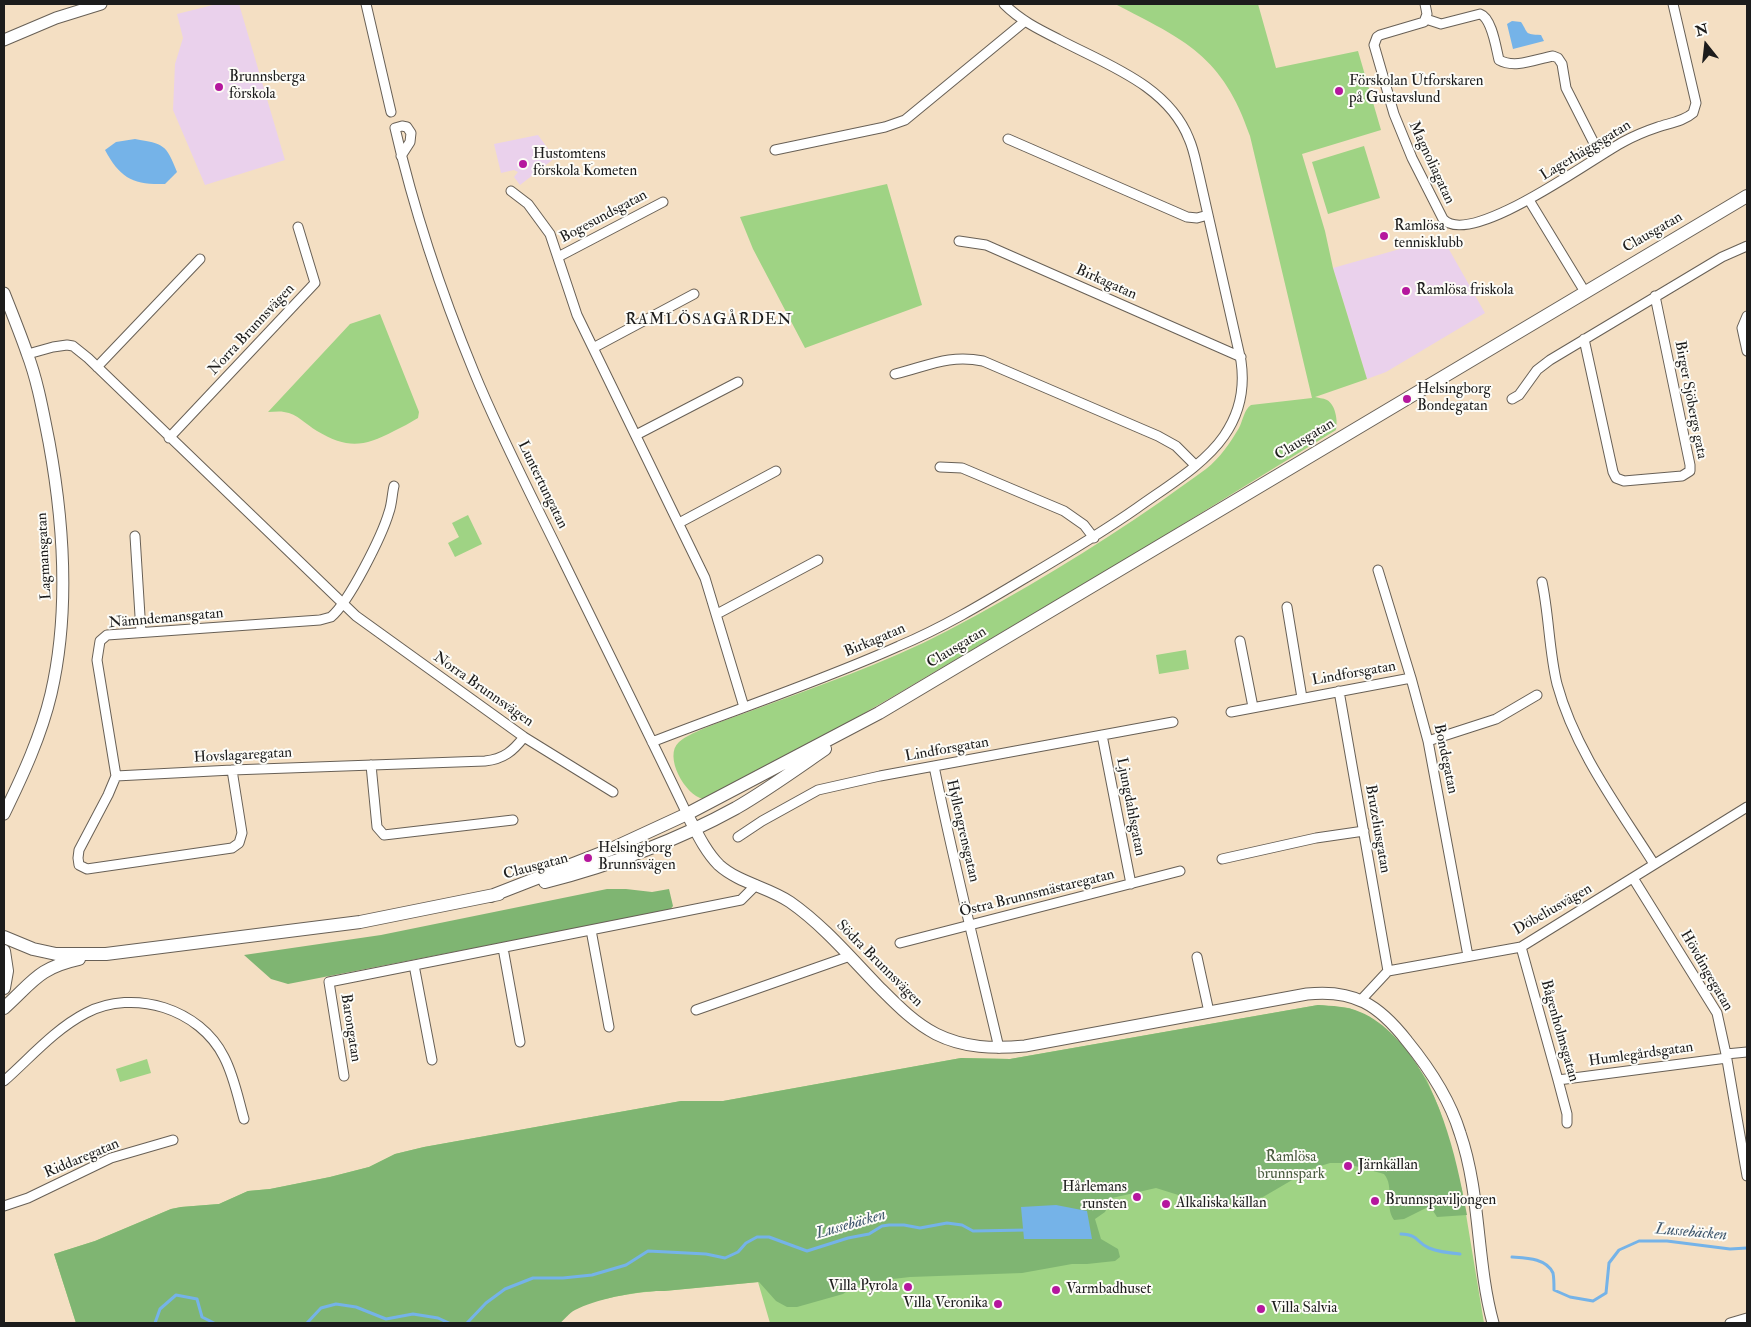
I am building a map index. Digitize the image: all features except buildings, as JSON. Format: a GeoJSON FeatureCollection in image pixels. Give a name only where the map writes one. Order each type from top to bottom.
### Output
{"type":"FeatureCollection","features":[{"type":"Feature","properties":{"kind":"main road","name":"Clausgatan"},"geometry":{"type":"LineString","coordinates":[[491,896],[602,852],[687,814],[879,713],[1747,196]]}},
{"type":"Feature","properties":{"kind":"main road","name":"Clausgatan"},"geometry":{"type":"LineString","coordinates":[[4,1008],[31,980],[42,972],[62,963],[106,954],[360,922],[491,896],[604,865],[695,829],[736,807],[879,713]]}},
{"type":"Feature","properties":{"kind":"main road","name":"Clausgatan"},"geometry":{"type":"LineString","coordinates":[[4,937],[33,949],[56,954],[106,954]]}},
{"type":"Feature","properties":{"kind":"main road"},"geometry":{"type":"LineString","coordinates":[[4,951],[7,971],[4,988]]}},
{"type":"Feature","properties":{"kind":"street"},"geometry":{"type":"LineString","coordinates":[[4,40],[56,18],[101,4]]}},
{"type":"Feature","properties":{"kind":"street"},"geometry":{"type":"LineString","coordinates":[[366,4],[391,112]]}},
{"type":"Feature","properties":{"kind":"street","name":"Birkagatan"},"geometry":{"type":"LineString","coordinates":[[652,742],[844,669],[922,636],[992,598],[1094,538],[1195,465],[1211,453],[1233,420],[1243,387],[1241,357],[1188,137],[1181,123],[1166,102],[1134,79],[1024,22],[1004,4]]}},
{"type":"Feature","properties":{"kind":"street"},"geometry":{"type":"LineString","coordinates":[[1425,4],[1426,18],[1441,24],[1480,14],[1484,16],[1488,21],[1499,60],[1505,63],[1514,64],[1552,56],[1558,58],[1562,64],[1566,88],[1600,155]]}},
{"type":"Feature","properties":{"kind":"street","name":"Lagerhäggsgatan"},"geometry":{"type":"LineString","coordinates":[[1529,200],[1600,155],[1642,133],[1685,118],[1693,113],[1696,103],[1673,4]]}},
{"type":"Feature","properties":{"kind":"street","name":"Magnoliagatan"},"geometry":{"type":"LineString","coordinates":[[1426,18],[1420,24],[1376,37],[1374,45],[1394,114],[1412,158],[1440,214],[1448,224],[1463,226],[1494,216],[1529,200]]}},
{"type":"Feature","properties":{"kind":"street"},"geometry":{"type":"LineString","coordinates":[[775,150],[885,127],[905,120],[1024,22]]}},
{"type":"Feature","properties":{"kind":"street"},"geometry":{"type":"LineString","coordinates":[[1008,139],[1187,217],[1197,218],[1208,215]]}},
{"type":"Feature","properties":{"kind":"street","name":"Luntertungatan"},"geometry":{"type":"LineString","coordinates":[[401,156],[432,261],[474,372],[523,478],[687,814]]}},
{"type":"Feature","properties":{"kind":"street","name":"Bogesundsgatan"},"geometry":{"type":"LineString","coordinates":[[511,191],[525,201],[550,234],[573,305],[705,578],[744,707]]}},
{"type":"Feature","properties":{"kind":"street"},"geometry":{"type":"LineString","coordinates":[[1529,200],[1585,292]]}},
{"type":"Feature","properties":{"kind":"street","name":"Bogesundsgatan"},"geometry":{"type":"LineString","coordinates":[[558,257],[663,202]]}},
{"type":"Feature","properties":{"kind":"street","name":"Norra Brunnsvägen"},"geometry":{"type":"LineString","coordinates":[[169,438],[315,283],[298,227]]}},
{"type":"Feature","properties":{"kind":"street","name":"Birkagatan"},"geometry":{"type":"LineString","coordinates":[[958,241],[986,245],[1241,357]]}},
{"type":"Feature","properties":{"kind":"street"},"geometry":{"type":"LineString","coordinates":[[1512,399],[1519,395],[1537,370],[1584,339],[1722,257],[1747,246]]}},
{"type":"Feature","properties":{"kind":"street"},"geometry":{"type":"LineString","coordinates":[[97,367],[200,259]]}},
{"type":"Feature","properties":{"kind":"street","name":"Lagmansgatan"},"geometry":{"type":"LineString","coordinates":[[4,293],[28,354],[46,425],[55,481],[63,601],[57,657],[46,714],[25,770],[4,814]]}},
{"type":"Feature","properties":{"kind":"street"},"geometry":{"type":"LineString","coordinates":[[593,348],[694,294]]}},
{"type":"Feature","properties":{"kind":"street","name":"Birger Sjöbergs gata"},"geometry":{"type":"LineString","coordinates":[[1584,339],[1613,472],[1616,478],[1624,481],[1682,476],[1690,471],[1690,465],[1655,296]]}},
{"type":"Feature","properties":{"kind":"street"},"geometry":{"type":"LineString","coordinates":[[1747,316],[1742,328],[1747,351]]}},
{"type":"Feature","properties":{"kind":"street","name":"Norra Brunnsvägen"},"geometry":{"type":"LineString","coordinates":[[28,354],[53,347],[73,346],[356,616],[524,736],[613,792]]}},
{"type":"Feature","properties":{"kind":"street"},"geometry":{"type":"LineString","coordinates":[[895,374],[954,358],[982,361],[1158,436],[1176,446],[1195,465]]}},
{"type":"Feature","properties":{"kind":"street"},"geometry":{"type":"LineString","coordinates":[[636,435],[738,382]]}},
{"type":"Feature","properties":{"kind":"street"},"geometry":{"type":"LineString","coordinates":[[940,467],[962,468],[1064,512],[1084,525],[1094,538]]}},
{"type":"Feature","properties":{"kind":"street"},"geometry":{"type":"LineString","coordinates":[[679,523],[776,471]]}},
{"type":"Feature","properties":{"kind":"street"},"geometry":{"type":"LineString","coordinates":[[342,604],[352,590],[372,552],[390,512],[394,486]]}},
{"type":"Feature","properties":{"kind":"street"},"geometry":{"type":"LineString","coordinates":[[135,536],[141,632]]}},
{"type":"Feature","properties":{"kind":"street"},"geometry":{"type":"LineString","coordinates":[[717,614],[818,560]]}},
{"type":"Feature","properties":{"kind":"street","name":"Bondegatan"},"geometry":{"type":"LineString","coordinates":[[1378,570],[1412,678],[1428,741],[1468,956]]}},
{"type":"Feature","properties":{"kind":"street"},"geometry":{"type":"LineString","coordinates":[[1542,582],[1557,683],[1577,738],[1654,864]]}},
{"type":"Feature","properties":{"kind":"street","name":"Nämndemansgatan"},"geometry":{"type":"LineString","coordinates":[[116,776],[96,660],[99,644],[104,637],[141,632],[320,620],[331,618],[342,604]]}},
{"type":"Feature","properties":{"kind":"street","name":"Lindforsgatan"},"geometry":{"type":"LineString","coordinates":[[1287,606],[1302,698]]}},
{"type":"Feature","properties":{"kind":"street"},"geometry":{"type":"LineString","coordinates":[[1240,642],[1253,707]]}},
{"type":"Feature","properties":{"kind":"street","name":"Lindforsgatan"},"geometry":{"type":"LineString","coordinates":[[1231,712],[1412,678]]}},
{"type":"Feature","properties":{"kind":"street","name":"Bruzeliusgatan"},"geometry":{"type":"LineString","coordinates":[[1339,691],[1388,971]]}},
{"type":"Feature","properties":{"kind":"street"},"geometry":{"type":"LineString","coordinates":[[1428,741],[1496,719],[1537,695]]}},
{"type":"Feature","properties":{"kind":"street","name":"Lindforsgatan"},"geometry":{"type":"LineString","coordinates":[[738,837],[818,790],[934,766],[1173,722]]}},
{"type":"Feature","properties":{"kind":"street","name":"Ljungdahlsgatan"},"geometry":{"type":"LineString","coordinates":[[1102,735],[1131,884]]}},
{"type":"Feature","properties":{"kind":"street","name":"Hovslagaregatan"},"geometry":{"type":"LineString","coordinates":[[116,776],[494,760],[509,754],[524,736]]}},
{"type":"Feature","properties":{"kind":"street"},"geometry":{"type":"LineString","coordinates":[[370,765],[377,827],[384,835],[513,820]]}},
{"type":"Feature","properties":{"kind":"street","name":"Hyllengrensgatan"},"geometry":{"type":"LineString","coordinates":[[934,766],[952,857],[971,925],[999,1048]]}},
{"type":"Feature","properties":{"kind":"street"},"geometry":{"type":"LineString","coordinates":[[116,776],[79,850],[78,862],[84,869],[232,848],[239,843],[242,833],[232,770]]}},
{"type":"Feature","properties":{"kind":"street","name":"Döbeliusvägen"},"geometry":{"type":"LineString","coordinates":[[1388,971],[1521,947],[1747,807]]}},
{"type":"Feature","properties":{"kind":"street","name":"Södra Brunnsvägen"},"geometry":{"type":"LineString","coordinates":[[687,814],[712,857],[722,867],[732,874],[790,902],[850,956],[905,1013],[920,1025],[948,1040],[960,1044],[999,1048],[1032,1045],[1290,996],[1321,992],[1348,995],[1370,1004],[1390,1020],[1405,1038],[1432,1077],[1457,1123],[1470,1172],[1487,1296],[1493,1323]]}},
{"type":"Feature","properties":{"kind":"street"},"geometry":{"type":"LineString","coordinates":[[1222,859],[1316,838],[1364,831]]}},
{"type":"Feature","properties":{"kind":"street","name":"Östra Brunnsmästaregatan"},"geometry":{"type":"LineString","coordinates":[[900,943],[1180,871]]}},
{"type":"Feature","properties":{"kind":"street","name":"Hövdingegatan"},"geometry":{"type":"LineString","coordinates":[[1633,878],[1717,1013],[1747,1176]]}},
{"type":"Feature","properties":{"kind":"street","name":"Barongatan"},"geometry":{"type":"LineString","coordinates":[[344,1076],[328,982],[741,900],[756,885]]}},
{"type":"Feature","properties":{"kind":"street"},"geometry":{"type":"LineString","coordinates":[[591,930],[609,1027]]}},
{"type":"Feature","properties":{"kind":"street","name":"Bågenholmsgatan"},"geometry":{"type":"LineString","coordinates":[[1521,947],[1567,1114],[1567,1123]]}},
{"type":"Feature","properties":{"kind":"street"},"geometry":{"type":"LineString","coordinates":[[503,948],[520,1042]]}},
{"type":"Feature","properties":{"kind":"street"},"geometry":{"type":"LineString","coordinates":[[696,1010],[850,956]]}},
{"type":"Feature","properties":{"kind":"street"},"geometry":{"type":"LineString","coordinates":[[1198,957],[1209,1012]]}},
{"type":"Feature","properties":{"kind":"street"},"geometry":{"type":"LineString","coordinates":[[414,965],[432,1060]]}},
{"type":"Feature","properties":{"kind":"street"},"geometry":{"type":"LineString","coordinates":[[1361,1000],[1388,971]]}},
{"type":"Feature","properties":{"kind":"street"},"geometry":{"type":"LineString","coordinates":[[4,1081],[60,1031],[87,1012],[117,1003],[157,1005],[192,1021],[220,1049],[227,1063],[244,1119]]}},
{"type":"Feature","properties":{"kind":"street","name":"Humlegårdsgatan"},"geometry":{"type":"LineString","coordinates":[[1558,1080],[1747,1052]]}},
{"type":"Feature","properties":{"kind":"street","name":"Riddaregatan"},"geometry":{"type":"LineString","coordinates":[[4,1206],[28,1198],[111,1158],[174,1140]]}},
{"type":"Feature","properties":{"kind":"street"},"geometry":{"type":"LineString","coordinates":[[1730,1323],[1747,1318]]}},
{"type":"Feature","properties":{"kind":"shaded area","name":"Brunnsberga förskola"},"geometry":{"type":"Polygon","coordinates":[[[217,4],[239,4],[285,160],[205,185],[173,110],[175,64],[183,38],[177,14],[217,4]]]}},
{"type":"Feature","properties":{"kind":"shaded area","name":"Hustomtens förskola Kometen"},"geometry":{"type":"Polygon","coordinates":[[[538,135],[555,158],[520,185],[514,177],[518,172],[514,170],[501,173],[494,144],[538,135]]]}},
{"type":"Feature","properties":{"kind":"shaded area","name":"Ramlösa friskola"},"geometry":{"type":"Polygon","coordinates":[[[1442,237],[1485,313],[1386,372],[1367,379],[1333,268],[1442,237]]]}},
{"type":"Feature","properties":{"kind":"green space"},"geometry":{"type":"Polygon","coordinates":[[[1115,4],[1258,4],[1276,68],[1358,51],[1381,130],[1302,154],[1325,231],[1333,268],[1367,379],[1315,397],[1330,402],[1336,418],[1336,430],[1136,553],[828,734],[703,799],[696,796],[683,783],[678,774],[673,756],[679,742],[685,738],[712,725],[874,665],[923,643],[975,616],[1082,553],[1160,502],[1206,469],[1228,445],[1251,405],[1312,398],[1250,136],[1239,109],[1214,69],[1199,54],[1181,40],[1115,4]]]}},
{"type":"Feature","properties":{"kind":"green space"},"geometry":{"type":"Polygon","coordinates":[[[1364,146],[1380,198],[1328,214],[1312,162],[1364,146]]]}},
{"type":"Feature","properties":{"kind":"green space"},"geometry":{"type":"Polygon","coordinates":[[[887,184],[922,305],[805,348],[753,249],[740,217],[887,184]]]}},
{"type":"Feature","properties":{"kind":"green space"},"geometry":{"type":"Polygon","coordinates":[[[380,314],[419,412],[418,418],[383,436],[356,444],[328,437],[289,413],[268,412],[350,324],[380,314]]]}},
{"type":"Feature","properties":{"kind":"green space"},"geometry":{"type":"Polygon","coordinates":[[[468,515],[482,544],[455,557],[448,543],[459,537],[452,523],[468,515]]]}},
{"type":"Feature","properties":{"kind":"green space"},"geometry":{"type":"Polygon","coordinates":[[[1186,650],[1189,669],[1159,674],[1156,655],[1186,650]]]}},
{"type":"Feature","properties":{"kind":"green space"},"geometry":{"type":"Polygon","coordinates":[[[607,889],[652,892],[669,889],[673,906],[670,910],[288,984],[271,979],[244,955],[381,935],[607,889]]]}},
{"type":"Feature","properties":{"kind":"green space","name":"Ramlösa brunnspark"},"geometry":{"type":"Polygon","coordinates":[[[1318,1005],[1349,1008],[1370,1017],[1402,1044],[1427,1080],[1440,1111],[1462,1190],[1484,1323],[770,1323],[758,1282],[617,1296],[591,1302],[573,1309],[560,1323],[76,1323],[54,1254],[95,1241],[171,1209],[219,1204],[248,1191],[270,1189],[330,1177],[369,1167],[395,1154],[424,1147],[681,1101],[723,1101],[961,1058],[1010,1059],[1318,1005]]]}},
{"type":"Feature","properties":{"kind":"green space","name":"Ramlösa brunnspark"},"geometry":{"type":"Polygon","coordinates":[[[1318,1005],[1350,1009],[1369,1016],[1390,1032],[1410,1054],[1434,1096],[1443,1120],[1451,1143],[1467,1215],[1437,1217],[1430,1206],[1404,1219],[1394,1220],[1390,1209],[1389,1185],[1384,1174],[1344,1163],[1330,1163],[1311,1169],[1263,1197],[1230,1205],[1204,1203],[1156,1188],[1112,1198],[1105,1212],[1095,1219],[1101,1239],[1118,1249],[1120,1257],[1115,1261],[1072,1264],[1022,1273],[910,1277],[867,1282],[853,1287],[843,1294],[797,1307],[787,1307],[776,1301],[759,1282],[643,1292],[618,1296],[584,1306],[573,1311],[560,1323],[76,1323],[54,1254],[95,1241],[171,1209],[219,1204],[248,1191],[270,1189],[330,1177],[369,1167],[395,1154],[424,1147],[681,1101],[723,1101],[961,1058],[1010,1059],[1318,1005]]]}},
{"type":"Feature","properties":{"kind":"green space"},"geometry":{"type":"Polygon","coordinates":[[[147,1059],[151,1073],[120,1082],[116,1069],[147,1059]]]}},
{"type":"Feature","properties":{"kind":"water"},"geometry":{"type":"Polygon","coordinates":[[[1512,21],[1521,22],[1528,33],[1541,35],[1544,41],[1513,49],[1507,24],[1512,21]]]}},
{"type":"Feature","properties":{"kind":"water"},"geometry":{"type":"Polygon","coordinates":[[[135,139],[158,144],[167,151],[177,172],[165,184],[144,183],[129,178],[116,167],[105,150],[116,142],[135,139]]]}},
{"type":"Feature","properties":{"kind":"water"},"geometry":{"type":"Polygon","coordinates":[[[1056,1205],[1087,1211],[1092,1239],[1024,1239],[1021,1207],[1056,1205]]]}},
{"type":"Feature","properties":{"kind":"waterway","name":"Lussebäcken"},"geometry":{"type":"LineString","coordinates":[[467,1323],[486,1303],[505,1289],[533,1278],[563,1278],[592,1275],[626,1265],[648,1251],[706,1254],[725,1258],[738,1252],[746,1243],[757,1237],[769,1237],[807,1251],[848,1238],[869,1234],[882,1226],[889,1225],[920,1228],[947,1223],[962,1225],[973,1231],[1027,1230]]}},
{"type":"Feature","properties":{"kind":"waterway","name":"Lussebäcken"},"geometry":{"type":"LineString","coordinates":[[1401,1234],[1415,1237],[1425,1246],[1433,1249],[1460,1254]]}},
{"type":"Feature","properties":{"kind":"waterway","name":"Lussebäcken"},"geometry":{"type":"LineString","coordinates":[[1512,1257],[1546,1264],[1553,1273],[1554,1290],[1570,1297],[1593,1301],[1606,1293],[1609,1263],[1619,1250],[1639,1241],[1667,1241],[1730,1249],[1747,1248]]}},
{"type":"Feature","properties":{"kind":"waterway","name":"Lussebäcken"},"geometry":{"type":"LineString","coordinates":[[155,1323],[160,1309],[176,1295],[197,1299],[202,1317],[214,1323]]}},
{"type":"Feature","properties":{"kind":"waterway","name":"Lussebäcken"},"geometry":{"type":"LineString","coordinates":[[307,1323],[321,1308],[336,1304],[356,1307],[386,1319],[413,1314],[438,1318],[449,1323]]}},
{"type":"Feature","properties":{"kind":"place","name":"Brunnsberga förskola"},"geometry":{"type":"Point","coordinates":[219,87]}},
{"type":"Feature","properties":{"kind":"place","name":"Förskolan Utforskaren på Gustavslund"},"geometry":{"type":"Point","coordinates":[1339,91]}},
{"type":"Feature","properties":{"kind":"place","name":"Hustomtens förskola Kometen"},"geometry":{"type":"Point","coordinates":[523,164]}},
{"type":"Feature","properties":{"kind":"place","name":"Ramlösa tennisklubb"},"geometry":{"type":"Point","coordinates":[1384,236]}},
{"type":"Feature","properties":{"kind":"place","name":"Ramlösa friskola"},"geometry":{"type":"Point","coordinates":[1406,291]}},
{"type":"Feature","properties":{"kind":"place","name":"Helsingborg Bondegatan"},"geometry":{"type":"Point","coordinates":[1407,399]}},
{"type":"Feature","properties":{"kind":"place","name":"Helsingborg Brunnsvägen"},"geometry":{"type":"Point","coordinates":[588,858]}},
{"type":"Feature","properties":{"kind":"place","name":"Järnkällan"},"geometry":{"type":"Point","coordinates":[1348,1166]}},
{"type":"Feature","properties":{"kind":"place","name":"Hårlemans runsten"},"geometry":{"type":"Point","coordinates":[1137,1197]}},
{"type":"Feature","properties":{"kind":"place","name":"Brunnspaviljongen"},"geometry":{"type":"Point","coordinates":[1375,1201]}},
{"type":"Feature","properties":{"kind":"place","name":"Alkaliska källan"},"geometry":{"type":"Point","coordinates":[1166,1204]}},
{"type":"Feature","properties":{"kind":"place","name":"Villa Pyrola"},"geometry":{"type":"Point","coordinates":[908,1287]}},
{"type":"Feature","properties":{"kind":"place","name":"Varmbadhuset"},"geometry":{"type":"Point","coordinates":[1056,1290]}},
{"type":"Feature","properties":{"kind":"place","name":"Villa Veronika"},"geometry":{"type":"Point","coordinates":[998,1304]}},
{"type":"Feature","properties":{"kind":"place","name":"Villa Salvia"},"geometry":{"type":"Point","coordinates":[1261,1309]}},
{"type":"Feature","properties":{"kind":"district","name":"RAMLÖSAGÅRDEN"},"geometry":{"type":"Point","coordinates":[709,321]}}]}
